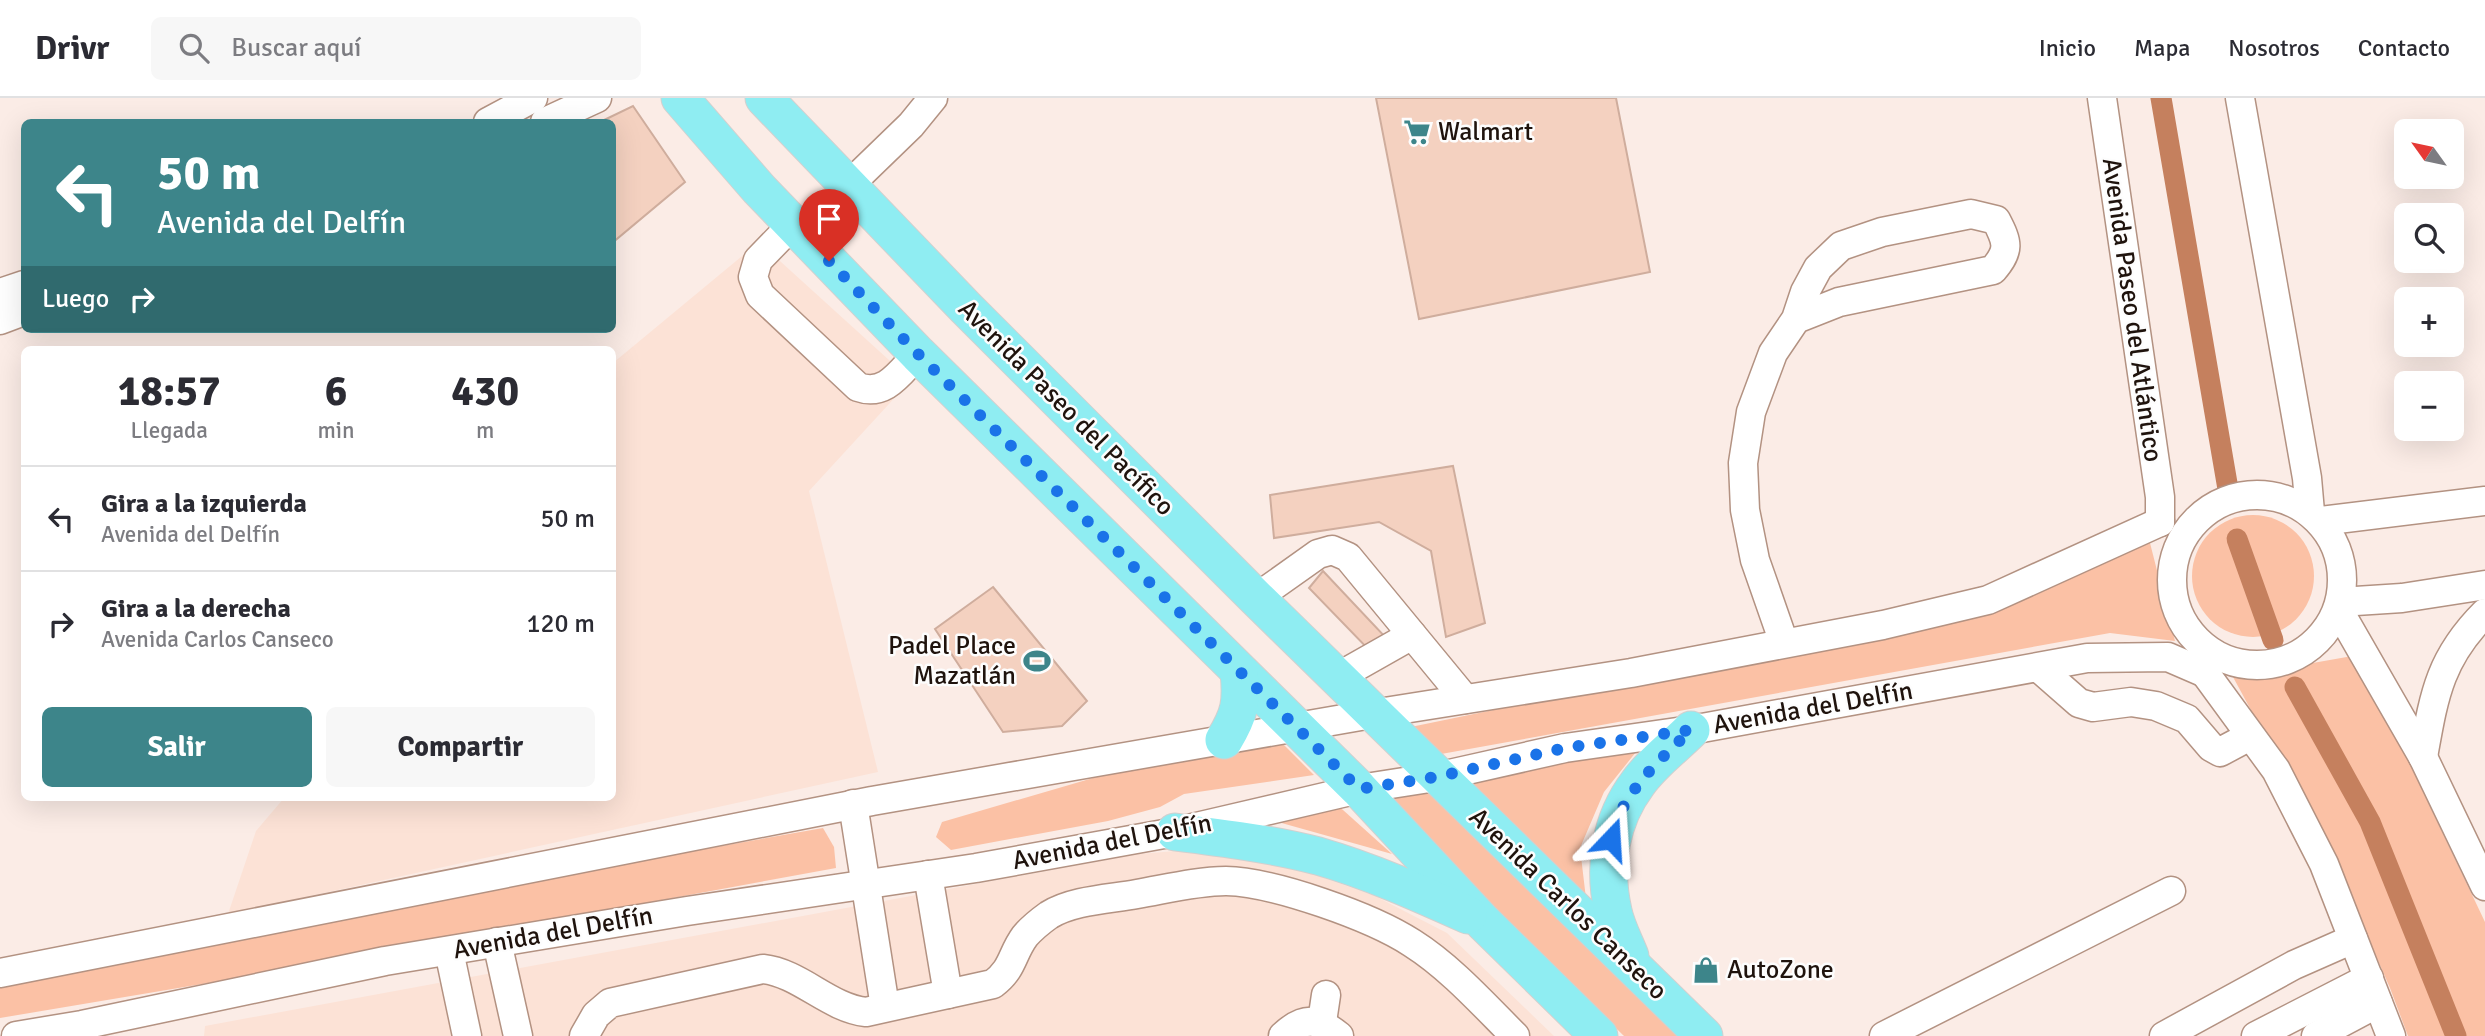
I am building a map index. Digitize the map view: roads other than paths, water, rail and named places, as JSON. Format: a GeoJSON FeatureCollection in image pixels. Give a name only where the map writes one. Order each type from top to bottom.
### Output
{"type":"FeatureCollection","features":[{"type":"Feature","properties":{"kind":"main road"},"geometry":{"type":"LineString","coordinates":[[680,98],[759,189],[918,354],[1359,789],[1483,922],[1599,1036]]}},
{"type":"Feature","properties":{"kind":"main road","name":"Avenida Paseo del Pacífico"},"geometry":{"type":"LineString","coordinates":[[764,98],[966,308],[1372,714]]}},
{"type":"Feature","properties":{"kind":"main road"},"geometry":{"type":"LineString","coordinates":[[1224,740],[1239,710],[1239,672]]}},
{"type":"Feature","properties":{"kind":"main road","name":"Avenida Carlos Canseco"},"geometry":{"type":"LineString","coordinates":[[1372,714],[1704,1036]]}},
{"type":"Feature","properties":{"kind":"main road"},"geometry":{"type":"LineString","coordinates":[[1634,967],[1613,912],[1609,888],[1611,839],[1615,823],[1638,782],[1691,730]]}},
{"type":"Feature","properties":{"kind":"main road"},"geometry":{"type":"LineString","coordinates":[[1175,832],[1258,843],[1317,856],[1381,877],[1483,922]]}},
{"type":"Feature","properties":{"kind":"street"},"geometry":{"type":"LineString","coordinates":[[494,119],[533,98]]}},
{"type":"Feature","properties":{"kind":"street"},"geometry":{"type":"LineString","coordinates":[[552,119],[597,98]]}},
{"type":"Feature","properties":{"kind":"street"},"geometry":{"type":"LineString","coordinates":[[849,186],[911,125],[933,98]]}},
{"type":"Feature","properties":{"kind":"street","name":"Avenida Paseo del Atlántico"},"geometry":{"type":"LineString","coordinates":[[2102,98],[2160,497],[2172,529]]}},
{"type":"Feature","properties":{"kind":"street"},"geometry":{"type":"LineString","coordinates":[[2240,98],[2315,517]]}},
{"type":"Feature","properties":{"kind":"street"},"geometry":{"type":"LineString","coordinates":[[1784,643],[1755,561],[1745,510],[1743,463],[1751,412],[1773,353],[1796,319],[1805,292],[1818,268],[1842,246],[1882,232],[1970,214],[1996,220],[2007,240],[2004,258],[1993,270],[1839,302],[1796,319]]}},
{"type":"Feature","properties":{"kind":"street"},"geometry":{"type":"LineString","coordinates":[[793,224],[758,260],[753,277],[760,295],[858,387],[871,392],[884,387],[918,354]]}},
{"type":"Feature","properties":{"kind":"street"},"geometry":{"type":"LineString","coordinates":[[0,293],[21,286]]}},
{"type":"Feature","properties":{"kind":"street"},"geometry":{"type":"LineString","coordinates":[[0,320],[21,313]]}},
{"type":"Feature","properties":{"kind":"street"},"geometry":{"type":"LineString","coordinates":[[0,973],[853,804],[1372,714],[1631,673],[1883,625],[1988,600],[2172,529],[2228,500],[2256,494],[2285,499],[2315,517],[2336,545],[2343,573],[2339,606],[2326,632],[2308,649],[2286,661],[2261,666],[2209,664]]}},
{"type":"Feature","properties":{"kind":"street"},"geometry":{"type":"LineString","coordinates":[[2315,517],[2485,501]]}},
{"type":"Feature","properties":{"kind":"street"},"geometry":{"type":"LineString","coordinates":[[2172,529],[2175,557],[2172,579],[2174,601],[2182,622],[2196,640],[2250,736],[2276,770],[2324,864],[2390,1036]]}},
{"type":"Feature","properties":{"kind":"street"},"geometry":{"type":"LineString","coordinates":[[1256,598],[1318,554],[1332,550],[1348,557],[1465,699]]}},
{"type":"Feature","properties":{"kind":"street"},"geometry":{"type":"LineString","coordinates":[[2339,606],[2485,585]]}},
{"type":"Feature","properties":{"kind":"street"},"geometry":{"type":"LineString","coordinates":[[2339,606],[2423,757],[2485,886]]}},
{"type":"Feature","properties":{"kind":"street"},"geometry":{"type":"LineString","coordinates":[[2423,757],[2435,692],[2444,666],[2485,612]]}},
{"type":"Feature","properties":{"kind":"street"},"geometry":{"type":"LineString","coordinates":[[1336,678],[1412,635]]}},
{"type":"Feature","properties":{"kind":"street","name":"Avenida del Delfín"},"geometry":{"type":"LineString","coordinates":[[16,1036],[82,1025],[385,961],[976,868],[1175,832],[1359,789],[1436,777],[1565,748],[1691,730],[2087,658],[2168,657],[2209,664]]}},
{"type":"Feature","properties":{"kind":"street"},"geometry":{"type":"LineString","coordinates":[[2039,668],[2079,703],[2093,707],[2131,702],[2156,706],[2187,719],[2211,747],[2220,752],[2250,736]]}},
{"type":"Feature","properties":{"kind":"street"},"geometry":{"type":"LineString","coordinates":[[853,804],[885,1007]]}},
{"type":"Feature","properties":{"kind":"street"},"geometry":{"type":"LineString","coordinates":[[928,875],[948,994]]}},
{"type":"Feature","properties":{"kind":"street"},"geometry":{"type":"LineString","coordinates":[[584,1036],[596,1015],[610,1003],[763,970],[777,971],[851,1010],[866,1012],[993,984],[1007,973],[1025,936],[1050,915],[1079,905],[1225,881],[1257,884],[1331,907],[1380,926],[1412,943],[1448,972],[1515,1036]]}},
{"type":"Feature","properties":{"kind":"street"},"geometry":{"type":"LineString","coordinates":[[1884,1036],[2171,891]]}},
{"type":"Feature","properties":{"kind":"street"},"geometry":{"type":"LineString","coordinates":[[2164,1036],[2294,965],[2353,939]]}},
{"type":"Feature","properties":{"kind":"street"},"geometry":{"type":"LineString","coordinates":[[498,942],[518,1036]]}},
{"type":"Feature","properties":{"kind":"street"},"geometry":{"type":"LineString","coordinates":[[449,951],[467,1036]]}},
{"type":"Feature","properties":{"kind":"street"},"geometry":{"type":"LineString","coordinates":[[2294,965],[2312,1007]]}},
{"type":"Feature","properties":{"kind":"street"},"geometry":{"type":"LineString","coordinates":[[2256,1036],[2312,1007],[2373,991]]}},
{"type":"Feature","properties":{"kind":"street"},"geometry":{"type":"LineString","coordinates":[[2316,1036],[2373,991]]}},
{"type":"Feature","properties":{"kind":"street"},"geometry":{"type":"LineString","coordinates":[[1283,1036],[1303,1023],[1329,1018]]}},
{"type":"Feature","properties":{"kind":"waterway"},"geometry":{"type":"LineString","coordinates":[[2161,98],[2228,489]]}},
{"type":"Feature","properties":{"kind":"waterway"},"geometry":{"type":"LineString","coordinates":[[2237,539],[2273,640]]}},
{"type":"Feature","properties":{"kind":"waterway"},"geometry":{"type":"LineString","coordinates":[[2295,687],[2370,822],[2456,1036]]}},
{"type":"Feature","properties":{"kind":"place","name":"Walmart"},"geometry":{"type":"Point","coordinates":[1417,132]}},
{"type":"Feature","properties":{"kind":"place","name":"Padel Place Mazatlán"},"geometry":{"type":"Point","coordinates":[1037,661]}},
{"type":"Feature","properties":{"kind":"place","name":"AutoZone"},"geometry":{"type":"Point","coordinates":[1706,970]}}]}
